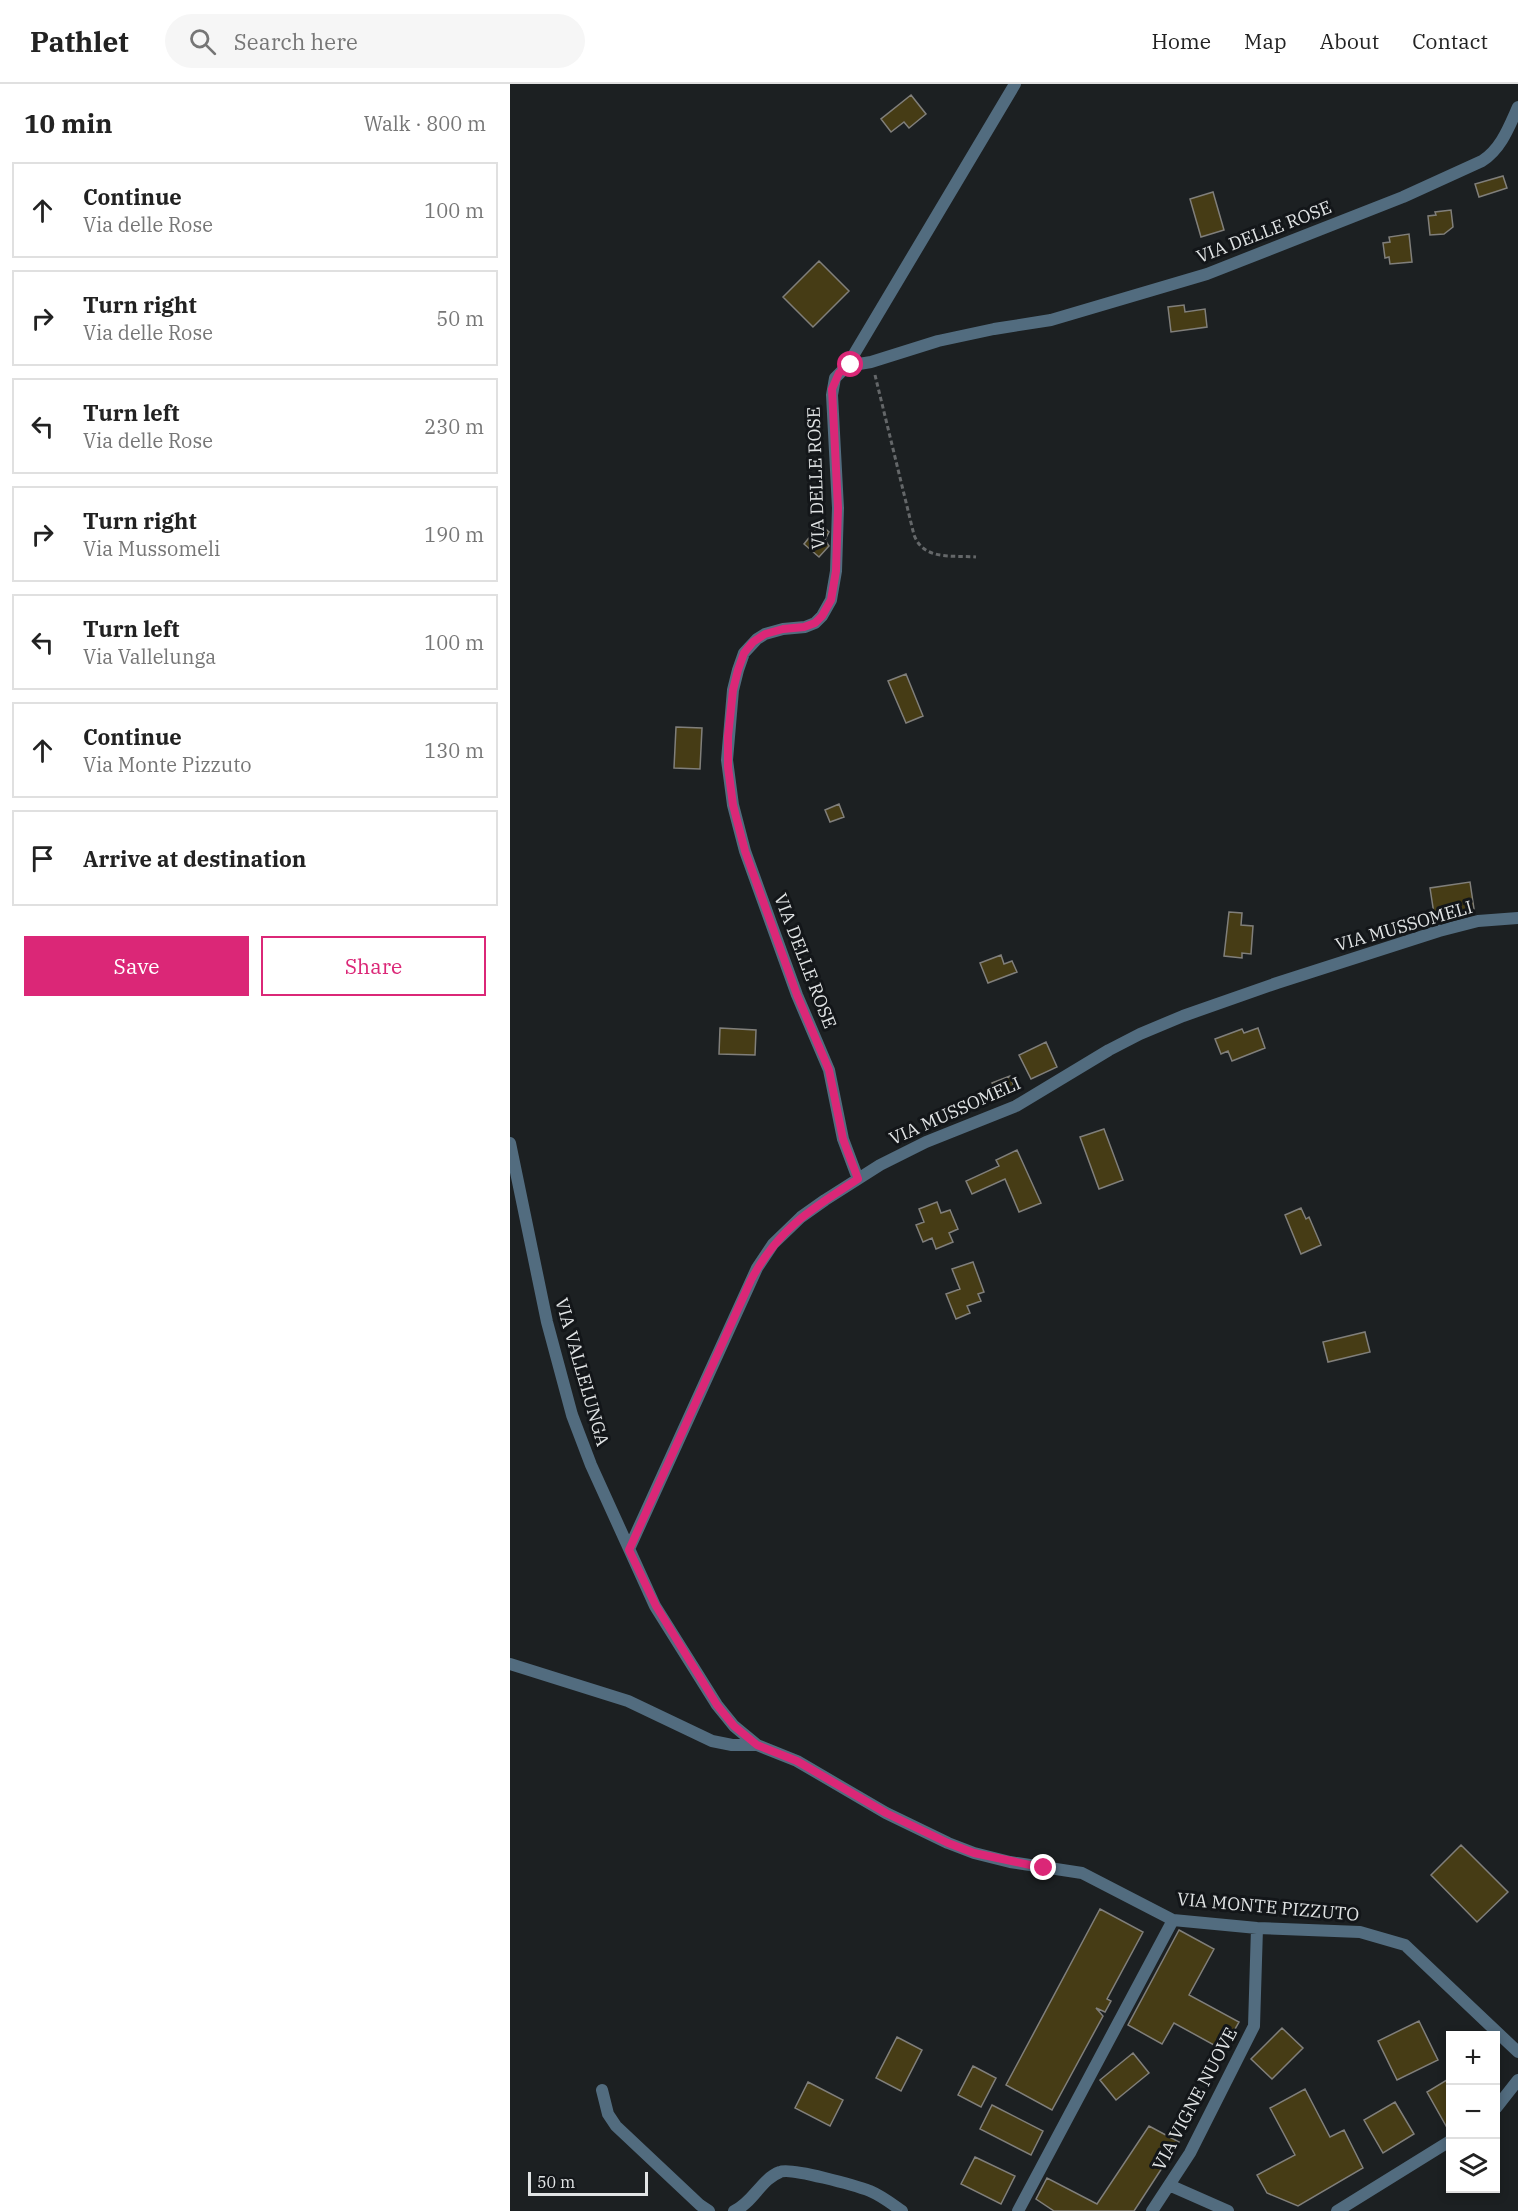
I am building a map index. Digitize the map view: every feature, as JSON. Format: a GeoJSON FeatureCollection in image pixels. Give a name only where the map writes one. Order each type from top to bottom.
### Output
{"type":"FeatureCollection","features":[{"type":"Feature","properties":{"kind":"street"},"geometry":{"type":"LineString","coordinates":[[847,366],[1015,84]]}},
{"type":"Feature","properties":{"kind":"street","name":"VIA DELLE ROSE"},"geometry":{"type":"LineString","coordinates":[[858,1179],[843,1139],[829,1070],[797,995],[745,851],[733,805],[727,760],[733,690],[744,653],[753,642],[765,634],[815,623],[831,600],[836,571],[838,508],[832,389],[835,378],[847,366],[871,362],[938,341],[1051,320],[1208,274],[1282,246],[1482,161],[1500,144],[1518,107]]}},
{"type":"Feature","properties":{"kind":"street","name":"VIA MUSSOMELI"},"geometry":{"type":"LineString","coordinates":[[629,1550],[746,1291],[765,1255],[782,1234],[801,1217],[858,1179],[920,1144],[1016,1106],[1109,1050],[1174,1019],[1439,931],[1478,921],[1518,918]]}},
{"type":"Feature","properties":{"kind":"street","name":"VIA VALLELUNGA"},"geometry":{"type":"LineString","coordinates":[[510,1143],[547,1322],[572,1415],[599,1486],[656,1606],[717,1705],[734,1726],[757,1745]]}},
{"type":"Feature","properties":{"kind":"street"},"geometry":{"type":"LineString","coordinates":[[510,1664],[618,1697],[712,1740],[726,1744],[757,1745]]}},
{"type":"Feature","properties":{"kind":"street","name":"VIA MONTE PIZZUTO"},"geometry":{"type":"LineString","coordinates":[[757,1745],[797,1761],[886,1813],[948,1843],[974,1853],[1010,1862],[1082,1873],[1173,1920],[1257,1928],[1360,1932],[1406,1945],[1518,2052]]}},
{"type":"Feature","properties":{"kind":"street"},"geometry":{"type":"LineString","coordinates":[[1018,2211],[1173,1920]]}},
{"type":"Feature","properties":{"kind":"street","name":"VIA VIGNE NUOVE"},"geometry":{"type":"LineString","coordinates":[[1152,2211],[1190,2153],[1254,2026],[1257,1928]]}},
{"type":"Feature","properties":{"kind":"street"},"geometry":{"type":"LineString","coordinates":[[1500,2103],[1518,2080]]}},
{"type":"Feature","properties":{"kind":"street"},"geometry":{"type":"LineString","coordinates":[[602,2090],[608,2114],[616,2126],[709,2211]]}},
{"type":"Feature","properties":{"kind":"street"},"geometry":{"type":"LineString","coordinates":[[1337,2211],[1446,2143]]}},
{"type":"Feature","properties":{"kind":"street"},"geometry":{"type":"LineString","coordinates":[[734,2211],[753,2197],[770,2177],[786,2170],[864,2189],[889,2201],[902,2211]]}},
{"type":"Feature","properties":{"kind":"street"},"geometry":{"type":"LineString","coordinates":[[1169,2185],[1228,2211]]}},
{"type":"Feature","properties":{"kind":"path"},"geometry":{"type":"LineString","coordinates":[[871,362],[917,542],[927,553],[976,557]]}},
{"type":"Feature","properties":{"kind":"building"},"geometry":{"type":"Polygon","coordinates":[[[911,95],[926,114],[909,128],[904,122],[891,132],[881,119],[911,95]]]}},
{"type":"Feature","properties":{"kind":"building"},"geometry":{"type":"Polygon","coordinates":[[[1503,176],[1507,188],[1479,197],[1475,184],[1503,176]]]}},
{"type":"Feature","properties":{"kind":"building"},"geometry":{"type":"Polygon","coordinates":[[[1213,192],[1224,230],[1201,237],[1190,199],[1213,192]]]}},
{"type":"Feature","properties":{"kind":"building"},"geometry":{"type":"Polygon","coordinates":[[[1451,210],[1453,227],[1444,234],[1430,235],[1428,216],[1436,215],[1435,212],[1451,210]]]}},
{"type":"Feature","properties":{"kind":"building"},"geometry":{"type":"Polygon","coordinates":[[[1409,234],[1412,262],[1390,264],[1389,257],[1385,258],[1383,243],[1390,242],[1389,237],[1409,234]]]}},
{"type":"Feature","properties":{"kind":"building"},"geometry":{"type":"Polygon","coordinates":[[[819,261],[849,291],[813,327],[783,297],[819,261]]]}},
{"type":"Feature","properties":{"kind":"building"},"geometry":{"type":"Polygon","coordinates":[[[1184,305],[1185,312],[1205,309],[1207,327],[1171,332],[1168,307],[1184,305]]]}},
{"type":"Feature","properties":{"kind":"building"},"geometry":{"type":"Polygon","coordinates":[[[820,524],[829,532],[825,540],[829,546],[819,557],[804,544],[820,524]]]}},
{"type":"Feature","properties":{"kind":"building"},"geometry":{"type":"Polygon","coordinates":[[[906,674],[923,716],[906,723],[888,681],[906,674]]]}},
{"type":"Feature","properties":{"kind":"building"},"geometry":{"type":"Polygon","coordinates":[[[676,727],[702,728],[700,769],[674,768],[676,727]]]}},
{"type":"Feature","properties":{"kind":"building"},"geometry":{"type":"Polygon","coordinates":[[[839,804],[844,817],[830,822],[825,810],[839,804]]]}},
{"type":"Feature","properties":{"kind":"building"},"geometry":{"type":"Polygon","coordinates":[[[1470,882],[1474,909],[1434,914],[1430,888],[1470,882]]]}},
{"type":"Feature","properties":{"kind":"building"},"geometry":{"type":"Polygon","coordinates":[[[1229,912],[1242,913],[1241,925],[1253,926],[1251,954],[1242,953],[1242,958],[1224,956],[1229,912]]]}},
{"type":"Feature","properties":{"kind":"building"},"geometry":{"type":"Polygon","coordinates":[[[1001,955],[1004,964],[1012,961],[1017,972],[988,983],[980,963],[1001,955]]]}},
{"type":"Feature","properties":{"kind":"building"},"geometry":{"type":"Polygon","coordinates":[[[720,1028],[756,1030],[755,1055],[719,1054],[720,1028]]]}},
{"type":"Feature","properties":{"kind":"building"},"geometry":{"type":"Polygon","coordinates":[[[1258,1028],[1265,1048],[1232,1061],[1228,1051],[1221,1054],[1215,1039],[1242,1029],[1244,1033],[1258,1028]]]}},
{"type":"Feature","properties":{"kind":"building"},"geometry":{"type":"Polygon","coordinates":[[[1046,1042],[1057,1067],[1031,1079],[1019,1055],[1046,1042]]]}},
{"type":"Feature","properties":{"kind":"building"},"geometry":{"type":"Polygon","coordinates":[[[1010,1076],[1015,1089],[997,1095],[992,1083],[1010,1076]]]}},
{"type":"Feature","properties":{"kind":"building"},"geometry":{"type":"Polygon","coordinates":[[[1104,1129],[1123,1180],[1099,1189],[1080,1137],[1104,1129]]]}},
{"type":"Feature","properties":{"kind":"building"},"geometry":{"type":"Polygon","coordinates":[[[1017,1150],[1041,1203],[1019,1212],[1005,1179],[972,1194],[966,1181],[999,1166],[996,1160],[1017,1150]]]}},
{"type":"Feature","properties":{"kind":"building"},"geometry":{"type":"Polygon","coordinates":[[[937,1202],[941,1213],[950,1210],[958,1229],[949,1233],[953,1242],[936,1249],[932,1238],[923,1242],[916,1225],[924,1222],[919,1209],[937,1202]]]}},
{"type":"Feature","properties":{"kind":"building"},"geometry":{"type":"Polygon","coordinates":[[[1301,1208],[1306,1219],[1309,1217],[1321,1245],[1301,1254],[1285,1215],[1301,1208]]]}},
{"type":"Feature","properties":{"kind":"building"},"geometry":{"type":"Polygon","coordinates":[[[973,1262],[984,1292],[978,1294],[981,1301],[967,1306],[970,1313],[956,1319],[946,1294],[960,1289],[952,1269],[973,1262]]]}},
{"type":"Feature","properties":{"kind":"building"},"geometry":{"type":"Polygon","coordinates":[[[1365,1332],[1370,1352],[1328,1362],[1323,1342],[1365,1332]]]}},
{"type":"Feature","properties":{"kind":"building"},"geometry":{"type":"Polygon","coordinates":[[[1461,1845],[1508,1892],[1477,1922],[1431,1875],[1461,1845]]]}},
{"type":"Feature","properties":{"kind":"building"},"geometry":{"type":"Polygon","coordinates":[[[1100,1909],[1143,1932],[1107,1999],[1111,2001],[1105,2012],[1096,2008],[1103,2016],[1052,2110],[1006,2085],[1100,1909]]]}},
{"type":"Feature","properties":{"kind":"building"},"geometry":{"type":"Polygon","coordinates":[[[1179,1930],[1214,1949],[1189,1995],[1239,2022],[1223,2050],[1174,2023],[1162,2044],[1128,2025],[1179,1930]]]}},
{"type":"Feature","properties":{"kind":"building"},"geometry":{"type":"Polygon","coordinates":[[[1419,2021],[1438,2060],[1397,2080],[1378,2041],[1419,2021]]]}},
{"type":"Feature","properties":{"kind":"building"},"geometry":{"type":"Polygon","coordinates":[[[1282,2028],[1303,2048],[1272,2079],[1251,2059],[1282,2028]]]}},
{"type":"Feature","properties":{"kind":"building"},"geometry":{"type":"Polygon","coordinates":[[[897,2037],[922,2050],[901,2091],[876,2078],[897,2037]]]}},
{"type":"Feature","properties":{"kind":"building"},"geometry":{"type":"Polygon","coordinates":[[[1133,2053],[1149,2073],[1116,2100],[1100,2080],[1133,2053]]]}},
{"type":"Feature","properties":{"kind":"building"},"geometry":{"type":"Polygon","coordinates":[[[973,2066],[996,2078],[981,2107],[958,2095],[973,2066]]]}},
{"type":"Feature","properties":{"kind":"building"},"geometry":{"type":"Polygon","coordinates":[[[1446,2080],[1446,2126],[1427,2092],[1446,2080]]]}},
{"type":"Feature","properties":{"kind":"building"},"geometry":{"type":"Polygon","coordinates":[[[808,2082],[843,2100],[830,2126],[795,2108],[808,2082]]]}},
{"type":"Feature","properties":{"kind":"building"},"geometry":{"type":"Polygon","coordinates":[[[1305,2089],[1330,2137],[1344,2130],[1363,2168],[1298,2206],[1267,2193],[1257,2175],[1295,2155],[1270,2108],[1305,2089]]]}},
{"type":"Feature","properties":{"kind":"building"},"geometry":{"type":"Polygon","coordinates":[[[1395,2102],[1414,2134],[1383,2153],[1364,2120],[1395,2102]]]}},
{"type":"Feature","properties":{"kind":"building"},"geometry":{"type":"Polygon","coordinates":[[[992,2105],[1043,2131],[1031,2155],[980,2129],[992,2105]]]}},
{"type":"Feature","properties":{"kind":"building"},"geometry":{"type":"Polygon","coordinates":[[[1149,2126],[1179,2142],[1134,2211],[1054,2211],[1036,2199],[1047,2178],[1097,2204],[1149,2126]]]}},
{"type":"Feature","properties":{"kind":"building"},"geometry":{"type":"Polygon","coordinates":[[[975,2157],[1015,2176],[1001,2204],[961,2184],[975,2157]]]}},
{"type":"Feature","properties":{"kind":"route"},"geometry":{"type":"LineString","coordinates":[[851,365],[835,378],[832,389],[838,532],[835,581],[831,600],[815,623],[765,634],[753,642],[744,653],[733,690],[727,760],[733,805],[753,877],[797,995],[829,1070],[843,1139],[858,1179],[801,1217],[782,1234],[765,1255],[751,1280],[629,1550],[656,1606],[717,1705],[728,1720],[757,1745],[797,1761],[920,1831],[974,1853],[1044,1868]]}}]}
